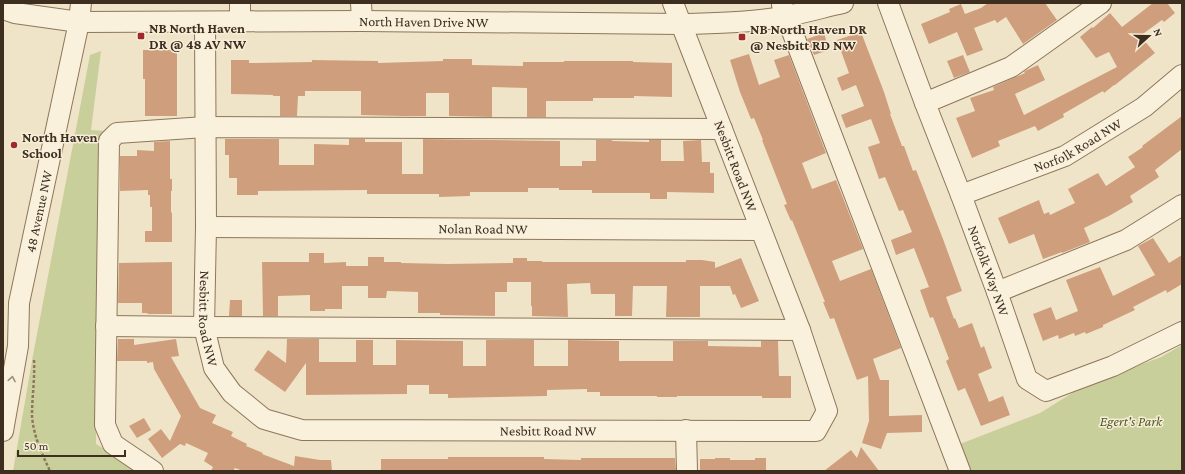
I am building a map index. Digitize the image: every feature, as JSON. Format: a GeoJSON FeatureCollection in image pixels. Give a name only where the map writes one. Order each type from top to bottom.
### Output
{"type":"FeatureCollection","features":[{"type":"Feature","properties":{"kind":"street","name":"48 Avenue NW"},"geometry":{"type":"LineString","coordinates":[[3,431],[10,341],[82,3]]}},
{"type":"Feature","properties":{"kind":"street","name":"Nesbitt Road NW"},"geometry":{"type":"LineString","coordinates":[[205,22],[206,227],[204,328],[214,368],[232,393],[264,419],[302,430],[816,431],[827,411],[800,330],[673,3]]}},
{"type":"Feature","properties":{"kind":"street","name":"North Haven Drive NW"},"geometry":{"type":"LineString","coordinates":[[3,9],[15,13],[79,22],[205,22],[240,13],[362,12],[682,24],[727,22],[784,10],[843,3]]}},
{"type":"Feature","properties":{"kind":"street","name":"Norfolk Way NW"},"geometry":{"type":"LineString","coordinates":[[888,3],[997,292],[1027,379],[1046,391],[1113,366],[1182,332]]}},
{"type":"Feature","properties":{"kind":"street"},"geometry":{"type":"LineString","coordinates":[[925,103],[1011,67],[1101,3]]}},
{"type":"Feature","properties":{"kind":"street"},"geometry":{"type":"LineString","coordinates":[[784,10],[960,471]]}},
{"type":"Feature","properties":{"kind":"street","name":"Norfolk Road NW"},"geometry":{"type":"LineString","coordinates":[[961,195],[1065,156],[1144,107],[1182,76]]}},
{"type":"Feature","properties":{"kind":"street"},"geometry":{"type":"LineString","coordinates":[[153,471],[113,444],[105,425],[109,141],[117,133],[205,127],[722,129]]}},
{"type":"Feature","properties":{"kind":"street"},"geometry":{"type":"LineString","coordinates":[[997,292],[1126,240],[1182,205]]}},
{"type":"Feature","properties":{"kind":"street","name":"Nolan Road NW"},"geometry":{"type":"LineString","coordinates":[[206,227],[760,230]]}},
{"type":"Feature","properties":{"kind":"street"},"geometry":{"type":"LineString","coordinates":[[106,326],[204,328],[800,330]]}},
{"type":"Feature","properties":{"kind":"street"},"geometry":{"type":"LineString","coordinates":[[686,430],[687,471]]}},
{"type":"Feature","properties":{"kind":"path"},"geometry":{"type":"LineString","coordinates":[[10,341],[28,356],[33,357],[35,373],[32,416],[39,446],[50,471]]}},
{"type":"Feature","properties":{"kind":"green space"},"geometry":{"type":"Polygon","coordinates":[[[101,51],[91,130],[107,131],[98,153],[96,444],[141,471],[13,471],[33,355],[90,55],[101,51]]]}},
{"type":"Feature","properties":{"kind":"green space","name":"Egert's Park"},"geometry":{"type":"Polygon","coordinates":[[[1182,345],[1182,471],[970,471],[960,444],[1040,413],[1085,385],[1161,357],[1182,345]]]}},
{"type":"Feature","properties":{"kind":"building"},"geometry":{"type":"Polygon","coordinates":[[[988,3],[1045,3],[1057,20],[1023,44],[1006,17],[997,23],[995,20],[974,28],[983,50],[967,56],[957,32],[929,44],[921,24],[950,12],[949,9],[961,4],[965,14],[981,8],[988,3]]]}},
{"type":"Feature","properties":{"kind":"building"},"geometry":{"type":"Polygon","coordinates":[[[1153,3],[1167,3],[1175,13],[1164,22],[1162,20],[1140,36],[1155,53],[1104,93],[1103,91],[1063,114],[1064,117],[1038,131],[1035,126],[998,141],[1000,146],[972,158],[956,118],[975,111],[970,98],[994,90],[993,87],[1025,73],[1025,71],[1038,65],[1045,80],[1015,94],[1024,115],[1117,67],[1109,52],[1096,58],[1080,37],[1110,13],[1122,27],[1153,3]]]}},
{"type":"Feature","properties":{"kind":"building"},"geometry":{"type":"Polygon","coordinates":[[[861,32],[884,92],[890,114],[902,146],[904,146],[913,171],[916,170],[962,291],[946,297],[954,319],[955,318],[959,328],[972,323],[981,348],[984,346],[992,368],[978,374],[989,402],[1003,396],[1010,415],[981,426],[965,388],[958,391],[946,361],[949,359],[933,317],[930,318],[920,290],[929,287],[914,248],[896,255],[891,240],[912,232],[903,210],[899,211],[885,177],[879,179],[868,147],[880,143],[871,119],[846,128],[841,115],[864,106],[856,85],[842,91],[837,78],[849,73],[837,40],[861,32]]]}},
{"type":"Feature","properties":{"kind":"building"},"geometry":{"type":"Polygon","coordinates":[[[824,33],[829,50],[814,55],[807,39],[824,33]]]}},
{"type":"Feature","properties":{"kind":"building"},"geometry":{"type":"Polygon","coordinates":[[[143,50],[177,50],[177,116],[145,116],[143,50]]]}},
{"type":"Feature","properties":{"kind":"building"},"geometry":{"type":"Polygon","coordinates":[[[749,54],[759,85],[780,77],[774,60],[789,55],[826,153],[802,163],[812,189],[836,180],[863,249],[832,261],[840,281],[871,269],[901,348],[873,359],[880,380],[889,380],[889,416],[922,415],[922,432],[887,433],[881,449],[862,443],[869,421],[868,376],[857,380],[834,318],[830,319],[823,302],[825,302],[792,220],[791,221],[784,205],[787,204],[763,140],[754,118],[751,119],[740,92],[730,60],[749,54]]]}},
{"type":"Feature","properties":{"kind":"building"},"geometry":{"type":"Polygon","coordinates":[[[963,55],[970,72],[954,78],[947,61],[963,55]]]}},
{"type":"Feature","properties":{"kind":"building"},"geometry":{"type":"Polygon","coordinates":[[[443,59],[472,59],[472,65],[523,66],[523,62],[564,61],[633,61],[672,63],[672,97],[634,96],[634,98],[593,98],[593,101],[546,101],[546,117],[527,117],[527,88],[492,87],[492,117],[449,116],[449,93],[426,93],[426,116],[401,116],[361,115],[361,91],[305,91],[305,96],[298,96],[297,116],[280,116],[280,96],[231,94],[231,60],[249,60],[249,63],[312,62],[312,60],[378,61],[378,63],[443,61],[443,59]]]}},
{"type":"Feature","properties":{"kind":"building"},"geometry":{"type":"Polygon","coordinates":[[[1182,116],[1182,149],[1155,170],[1159,177],[1130,196],[1133,202],[1084,228],[1090,242],[1043,259],[1034,234],[1009,244],[998,218],[1039,200],[1044,214],[1049,212],[1050,215],[1075,203],[1068,189],[1098,173],[1106,186],[1135,167],[1128,157],[1182,116]]]}},
{"type":"Feature","properties":{"kind":"building"},"geometry":{"type":"Polygon","coordinates":[[[225,139],[279,139],[279,165],[314,165],[314,144],[349,145],[349,139],[365,139],[365,142],[402,142],[402,174],[423,174],[423,139],[560,141],[560,166],[582,166],[582,161],[596,161],[596,140],[649,142],[649,140],[661,140],[661,161],[684,161],[683,141],[701,140],[702,162],[710,162],[710,173],[714,173],[714,193],[667,192],[667,199],[650,199],[650,193],[592,193],[592,190],[559,190],[559,188],[528,188],[528,192],[470,192],[470,196],[439,197],[439,194],[367,194],[367,190],[258,191],[258,195],[237,195],[237,178],[229,178],[229,155],[225,155],[225,139]]]}},
{"type":"Feature","properties":{"kind":"building"},"geometry":{"type":"Polygon","coordinates":[[[170,141],[170,179],[172,179],[172,242],[145,242],[145,231],[152,231],[152,207],[150,207],[150,195],[148,195],[148,190],[120,191],[120,156],[137,156],[137,150],[154,151],[154,142],[170,141]]]}},
{"type":"Feature","properties":{"kind":"building"},"geometry":{"type":"Polygon","coordinates":[[[1153,238],[1169,263],[1182,255],[1182,284],[1167,293],[1166,290],[1133,307],[1135,310],[1086,334],[1085,332],[1075,336],[1074,333],[1059,339],[1058,335],[1043,341],[1033,314],[1051,307],[1056,320],[1078,311],[1066,280],[1100,267],[1113,296],[1155,275],[1138,246],[1153,238]]]}},
{"type":"Feature","properties":{"kind":"building"},"geometry":{"type":"Polygon","coordinates":[[[309,253],[324,253],[324,263],[346,262],[346,266],[368,266],[368,257],[384,257],[384,262],[448,264],[513,263],[513,258],[527,258],[527,261],[542,262],[686,262],[686,260],[702,260],[715,262],[715,268],[741,258],[759,301],[741,308],[735,294],[733,295],[730,286],[700,286],[700,317],[666,317],[667,286],[633,286],[632,316],[615,316],[615,294],[591,294],[590,283],[567,284],[568,317],[532,316],[531,282],[507,282],[507,292],[495,292],[495,316],[440,315],[440,313],[418,313],[418,292],[387,291],[386,298],[368,298],[368,286],[342,286],[342,309],[310,311],[310,295],[278,296],[278,316],[263,316],[262,262],[309,262],[309,253]]]}},
{"type":"Feature","properties":{"kind":"building"},"geometry":{"type":"Polygon","coordinates":[[[172,262],[172,314],[142,313],[142,303],[118,303],[119,263],[172,262]]]}},
{"type":"Feature","properties":{"kind":"building"},"geometry":{"type":"Polygon","coordinates":[[[230,300],[242,300],[242,316],[229,316],[230,300]]]}},
{"type":"Feature","properties":{"kind":"building"},"geometry":{"type":"Polygon","coordinates":[[[118,339],[134,339],[134,345],[176,339],[179,356],[171,357],[200,408],[216,415],[212,423],[233,432],[231,436],[247,444],[246,446],[263,453],[262,454],[294,466],[295,456],[320,460],[331,460],[332,471],[243,471],[235,468],[233,471],[211,471],[213,467],[204,461],[208,453],[186,443],[185,446],[180,444],[162,458],[148,439],[161,429],[170,441],[181,416],[154,369],[153,362],[117,361],[118,339]]]}},
{"type":"Feature","properties":{"kind":"building"},"geometry":{"type":"Polygon","coordinates":[[[287,339],[319,339],[319,362],[356,362],[356,340],[373,340],[373,365],[396,365],[396,340],[463,341],[463,366],[486,366],[486,340],[534,340],[534,366],[568,366],[568,340],[619,341],[619,361],[673,361],[673,341],[708,341],[708,346],[761,347],[761,341],[778,341],[779,376],[791,376],[791,398],[762,398],[762,396],[600,396],[600,392],[587,392],[587,389],[547,390],[547,396],[448,398],[448,394],[429,394],[429,385],[407,385],[407,394],[306,395],[306,363],[285,392],[254,370],[268,350],[286,363],[287,339]]]}},
{"type":"Feature","properties":{"kind":"building"},"geometry":{"type":"Polygon","coordinates":[[[144,418],[151,430],[137,438],[129,426],[144,418]]]}},
{"type":"Feature","properties":{"kind":"building"},"geometry":{"type":"Polygon","coordinates":[[[861,447],[879,471],[824,471],[851,450],[857,458],[861,447]]]}},
{"type":"Feature","properties":{"kind":"building"},"geometry":{"type":"Polygon","coordinates":[[[448,457],[544,457],[544,459],[581,460],[581,458],[675,458],[676,471],[381,471],[381,459],[448,459],[448,457]]]}},
{"type":"Feature","properties":{"kind":"building"},"geometry":{"type":"Polygon","coordinates":[[[730,458],[730,460],[755,460],[755,458],[766,458],[766,471],[700,471],[700,459],[730,458]]]}},
{"type":"Feature","properties":{"kind":"place","name":"NB North Haven DR @ 48 AV NW"},"geometry":{"type":"Point","coordinates":[141,36]}},
{"type":"Feature","properties":{"kind":"place","name":"NB North Haven DR @ Nesbitt RD NW"},"geometry":{"type":"Point","coordinates":[742,37]}},
{"type":"Feature","properties":{"kind":"place","name":"North Haven School"},"geometry":{"type":"Point","coordinates":[14,145]}}]}
